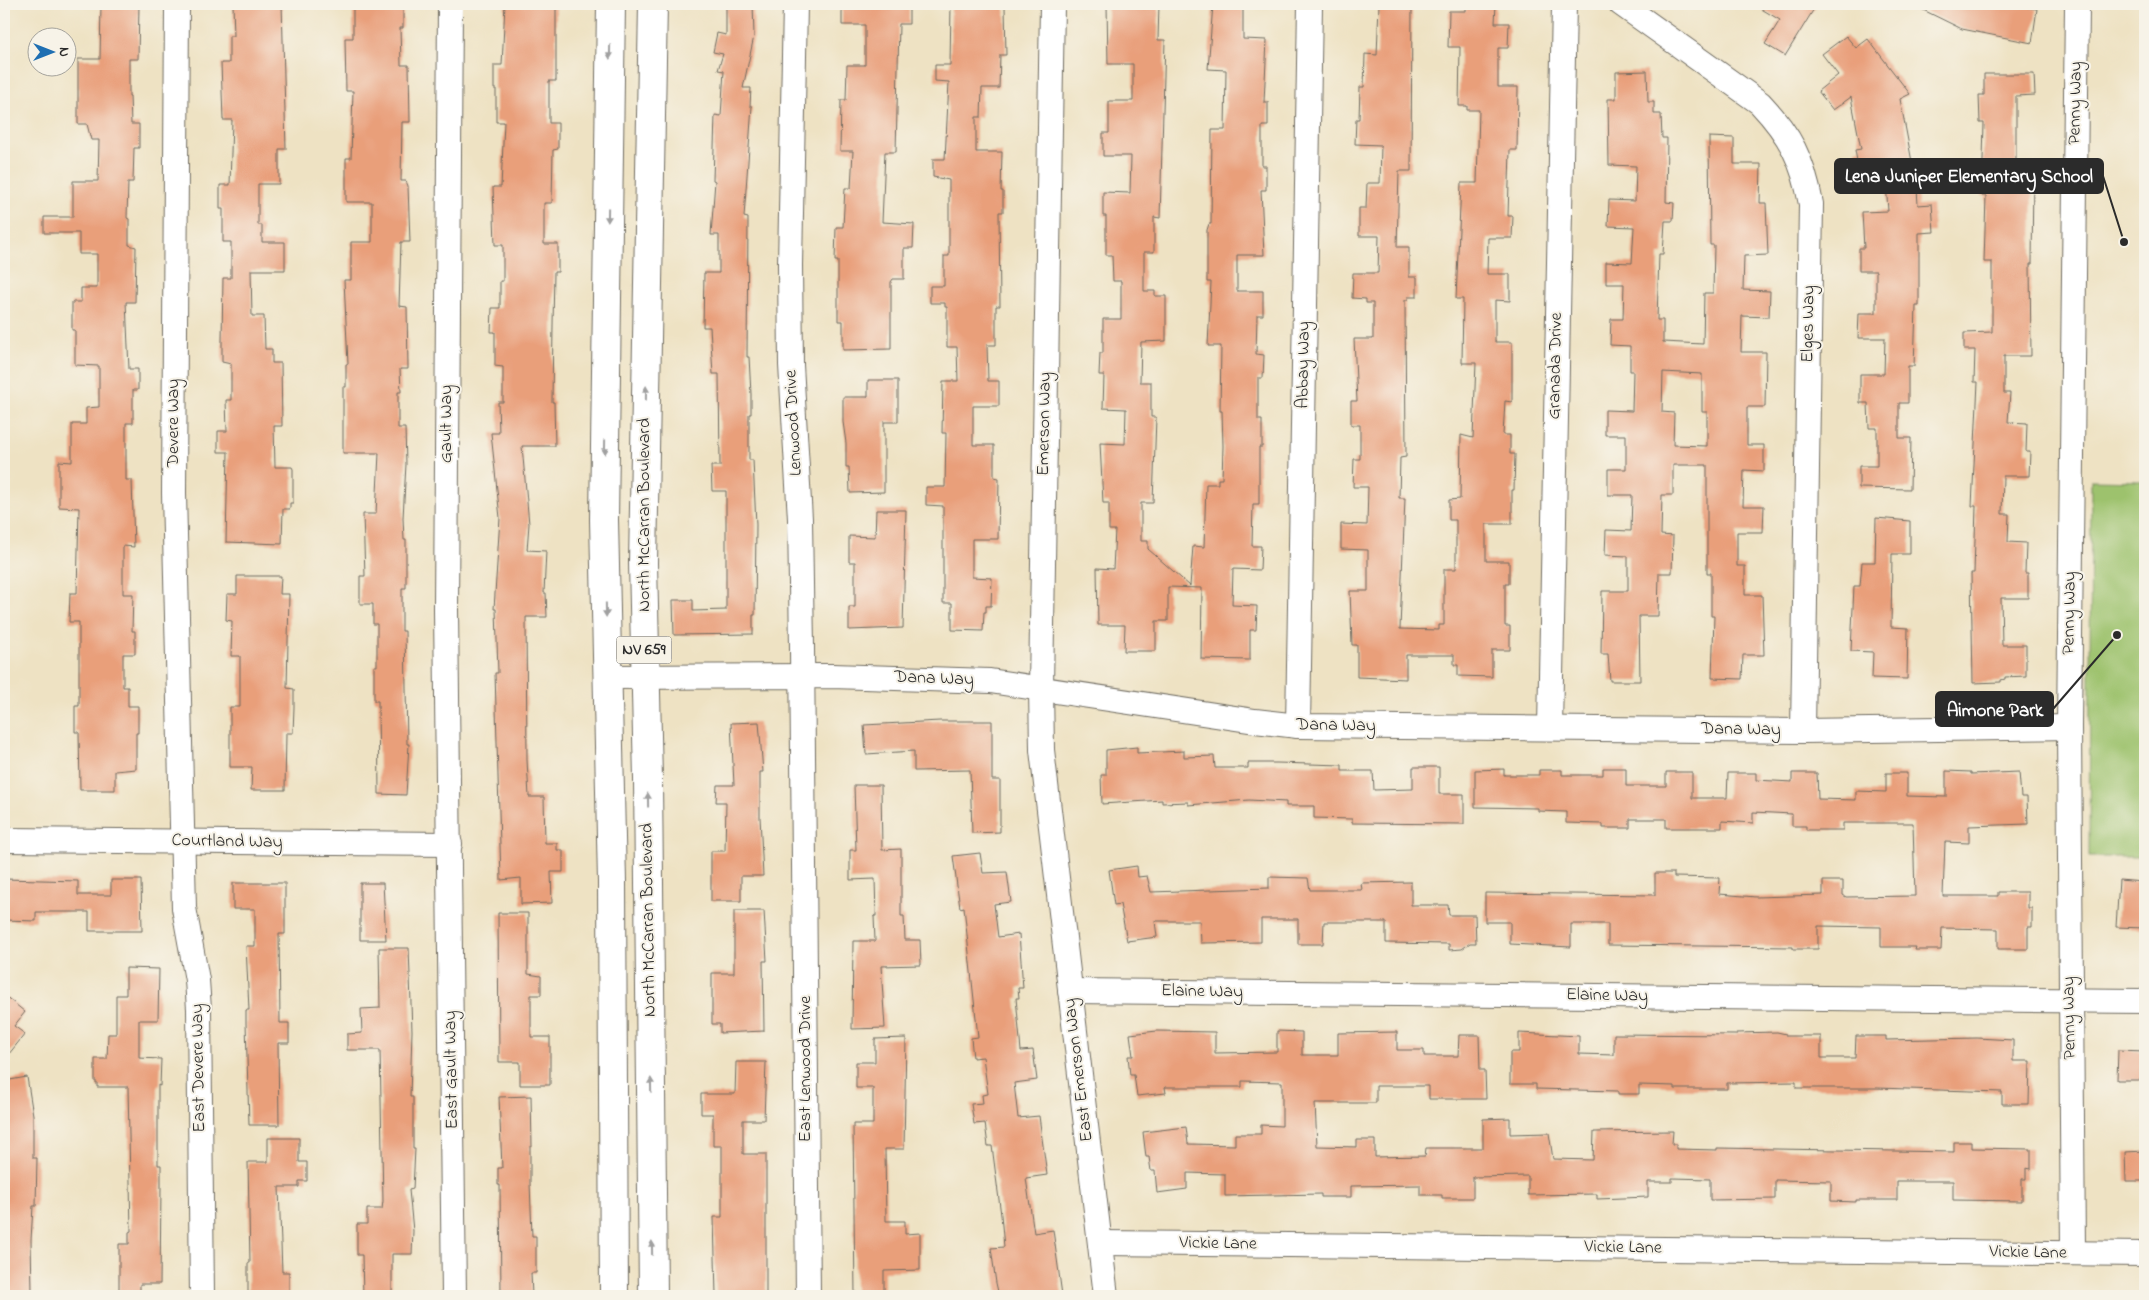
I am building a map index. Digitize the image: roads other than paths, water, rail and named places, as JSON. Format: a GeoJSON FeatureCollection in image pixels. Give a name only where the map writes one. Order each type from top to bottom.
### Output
{"type":"FeatureCollection","features":[{"type":"Feature","properties":{"kind":"main road","name":"North McCarran Boulevard"},"geometry":{"type":"LineString","coordinates":[[611,4],[604,520],[612,882],[614,1296]]}},
{"type":"Feature","properties":{"kind":"main road","name":"North McCarran Boulevard"},"geometry":{"type":"LineString","coordinates":[[653,4],[643,563],[653,1296]]}},
{"type":"Feature","properties":{"kind":"street","name":"Devere Way"},"geometry":{"type":"LineString","coordinates":[[177,4],[174,493],[182,842]]}},
{"type":"Feature","properties":{"kind":"street","name":"Gault Way"},"geometry":{"type":"LineString","coordinates":[[450,4],[446,610],[450,844]]}},
{"type":"Feature","properties":{"kind":"street","name":"Lenwood Drive"},"geometry":{"type":"LineString","coordinates":[[795,4],[791,329],[800,518],[804,842]]}},
{"type":"Feature","properties":{"kind":"street","name":"Emerson Way"},"geometry":{"type":"LineString","coordinates":[[1052,4],[1041,688],[1042,750],[1052,843]]}},
{"type":"Feature","properties":{"kind":"street","name":"Abbay Way"},"geometry":{"type":"LineString","coordinates":[[1298,726],[1310,4]]}},
{"type":"Feature","properties":{"kind":"street","name":"Granada Drive"},"geometry":{"type":"LineString","coordinates":[[1550,728],[1564,4]]}},
{"type":"Feature","properties":{"kind":"street","name":"Elges Way"},"geometry":{"type":"LineString","coordinates":[[1621,4],[1760,103],[1779,123],[1795,148],[1806,176],[1811,204],[1802,731]]}},
{"type":"Feature","properties":{"kind":"street","name":"Penny Way"},"geometry":{"type":"LineString","coordinates":[[2073,1253],[2068,727],[2077,4]]}},
{"type":"Feature","properties":{"kind":"street","name":"Dana Way"},"geometry":{"type":"LineString","coordinates":[[607,678],[802,676],[990,681],[1298,726],[1802,731],[2068,727]]}},
{"type":"Feature","properties":{"kind":"street","name":"Courtland Way"},"geometry":{"type":"LineString","coordinates":[[4,840],[450,844]]}},
{"type":"Feature","properties":{"kind":"street","name":"East Devere Way"},"geometry":{"type":"LineString","coordinates":[[182,842],[184,908],[197,980],[199,1009],[202,1296]]}},
{"type":"Feature","properties":{"kind":"street","name":"East Lenwood Drive"},"geometry":{"type":"LineString","coordinates":[[804,842],[808,1296]]}},
{"type":"Feature","properties":{"kind":"street","name":"East Emerson Way"},"geometry":{"type":"LineString","coordinates":[[1052,843],[1106,1296]]}},
{"type":"Feature","properties":{"kind":"street","name":"East Gault Way"},"geometry":{"type":"LineString","coordinates":[[450,844],[454,1296]]}},
{"type":"Feature","properties":{"kind":"street","name":"Elaine Way"},"geometry":{"type":"LineString","coordinates":[[1070,991],[2145,1001]]}},
{"type":"Feature","properties":{"kind":"street","name":"Vickie Lane"},"geometry":{"type":"LineString","coordinates":[[1100,1243],[2145,1254]]}},
{"type":"Feature","properties":{"kind":"place","name":"Lena Juniper Elementary School"},"geometry":{"type":"Point","coordinates":[2124,242]}},
{"type":"Feature","properties":{"kind":"place","name":"Aimone Park"},"geometry":{"type":"Point","coordinates":[2117,635]}}]}
